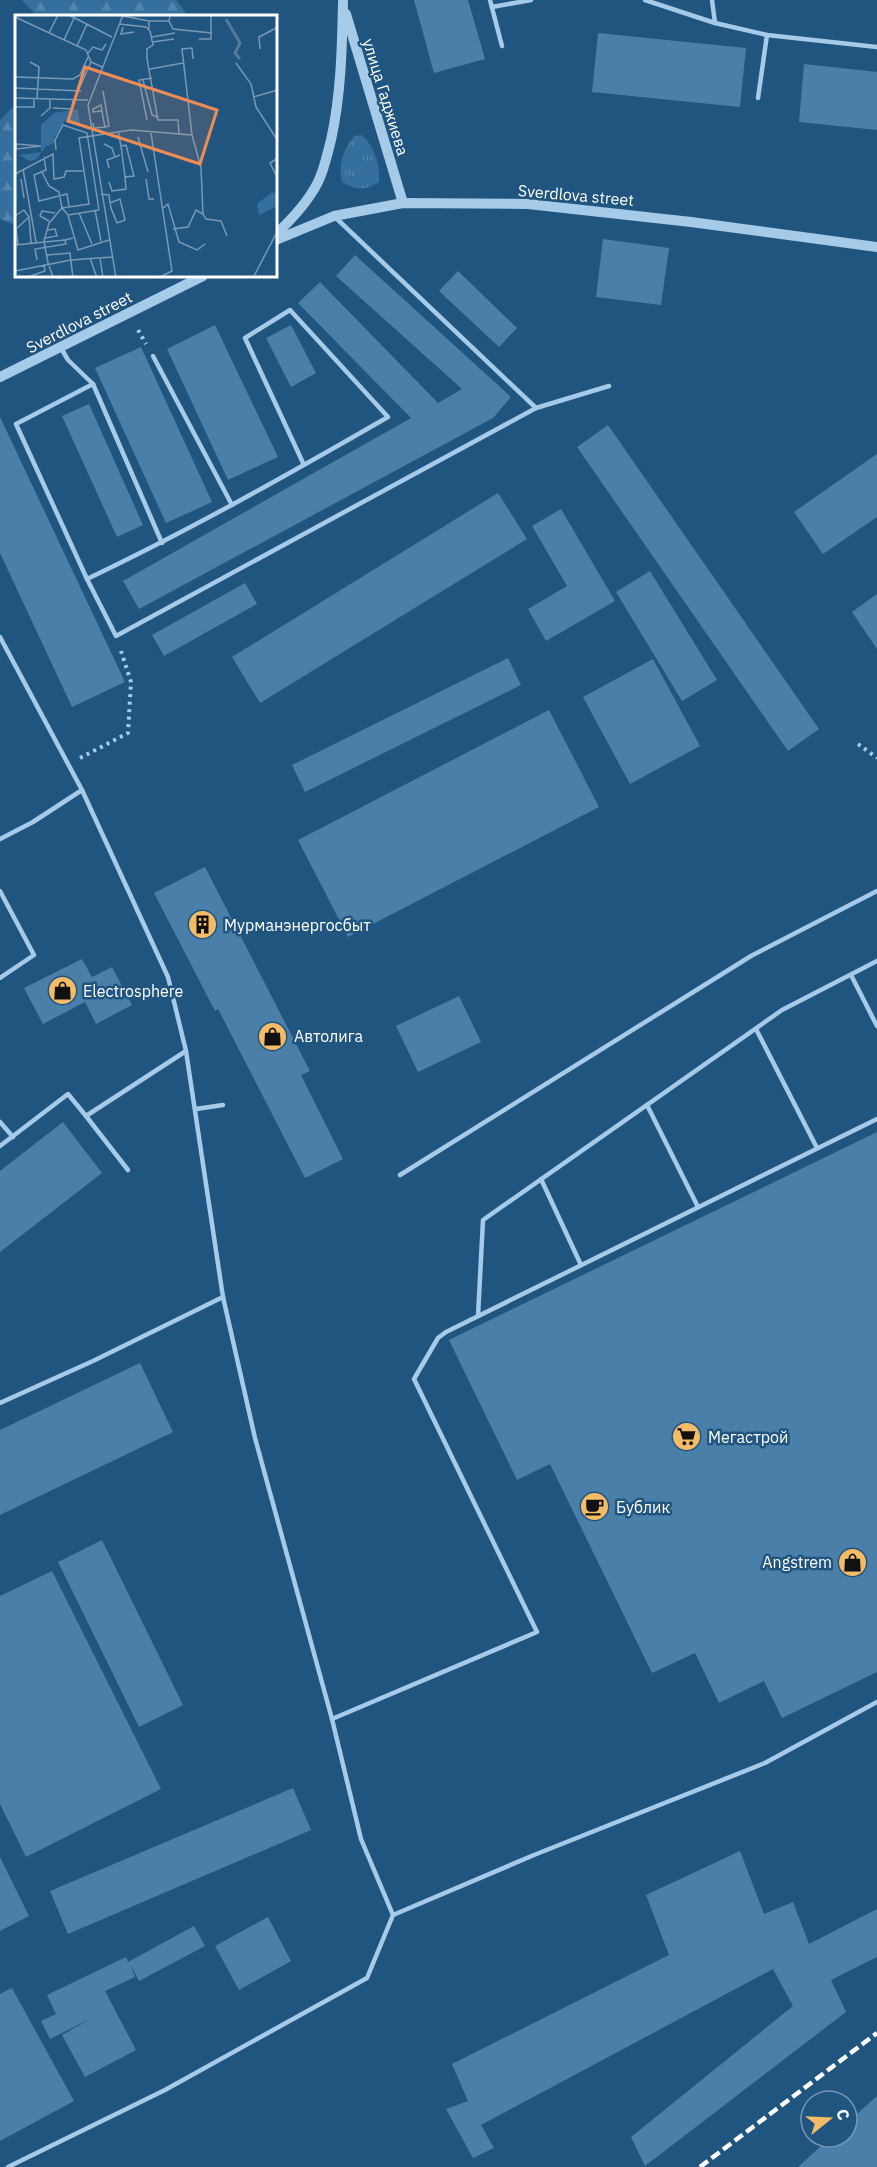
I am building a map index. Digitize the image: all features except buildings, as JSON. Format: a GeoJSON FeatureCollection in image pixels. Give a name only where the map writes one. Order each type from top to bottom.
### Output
{"type":"FeatureCollection","features":[{"type":"Feature","properties":{"kind":"street","name":"улица Гаджиева"},"geometry":{"type":"LineString","coordinates":[[342,1],[403,203]]}},
{"type":"Feature","properties":{"kind":"street"},"geometry":{"type":"LineString","coordinates":[[278,232],[309,198],[325,165],[341,71],[342,1]]}},
{"type":"Feature","properties":{"kind":"street","name":"Sverdlova street"},"geometry":{"type":"LineString","coordinates":[[278,239],[334,216],[403,203],[528,204],[691,222],[877,247]]}},
{"type":"Feature","properties":{"kind":"street","name":"Sverdlova street"},"geometry":{"type":"LineString","coordinates":[[0,377],[199,278]]}},
{"type":"Feature","properties":{"kind":"lane"},"geometry":{"type":"LineString","coordinates":[[490,0],[502,46]]}},
{"type":"Feature","properties":{"kind":"lane"},"geometry":{"type":"LineString","coordinates":[[492,7],[531,0]]}},
{"type":"Feature","properties":{"kind":"lane"},"geometry":{"type":"LineString","coordinates":[[645,0],[715,23],[767,35],[877,47]]}},
{"type":"Feature","properties":{"kind":"lane"},"geometry":{"type":"LineString","coordinates":[[711,0],[715,23]]}},
{"type":"Feature","properties":{"kind":"lane"},"geometry":{"type":"LineString","coordinates":[[758,98],[767,35]]}},
{"type":"Feature","properties":{"kind":"lane"},"geometry":{"type":"LineString","coordinates":[[334,216],[536,408]]}},
{"type":"Feature","properties":{"kind":"lane"},"geometry":{"type":"LineString","coordinates":[[87,579],[162,543],[232,505],[303,465],[388,417],[290,310],[245,338],[303,465]]}},
{"type":"Feature","properties":{"kind":"lane"},"geometry":{"type":"LineString","coordinates":[[62,348],[68,360],[93,384],[162,543]]}},
{"type":"Feature","properties":{"kind":"lane"},"geometry":{"type":"LineString","coordinates":[[153,356],[232,505]]}},
{"type":"Feature","properties":{"kind":"lane"},"geometry":{"type":"LineString","coordinates":[[93,384],[16,424],[87,579],[116,636],[536,408],[609,386]]}},
{"type":"Feature","properties":{"kind":"lane"},"geometry":{"type":"LineString","coordinates":[[0,637],[81,790],[168,977],[186,1051],[196,1109],[223,1297],[255,1438],[332,1719],[361,1839],[393,1915]]}},
{"type":"Feature","properties":{"kind":"lane"},"geometry":{"type":"LineString","coordinates":[[0,839],[33,822],[81,790]]}},
{"type":"Feature","properties":{"kind":"lane"},"geometry":{"type":"LineString","coordinates":[[0,891],[34,955],[0,978]]}},
{"type":"Feature","properties":{"kind":"lane"},"geometry":{"type":"LineString","coordinates":[[400,1175],[751,956],[877,891]]}},
{"type":"Feature","properties":{"kind":"lane"},"geometry":{"type":"LineString","coordinates":[[478,1316],[483,1220],[782,1010],[877,962]]}},
{"type":"Feature","properties":{"kind":"lane"},"geometry":{"type":"LineString","coordinates":[[851,975],[877,1026]]}},
{"type":"Feature","properties":{"kind":"lane"},"geometry":{"type":"LineString","coordinates":[[756,1029],[817,1148]]}},
{"type":"Feature","properties":{"kind":"lane"},"geometry":{"type":"LineString","coordinates":[[86,1116],[186,1051]]}},
{"type":"Feature","properties":{"kind":"lane"},"geometry":{"type":"LineString","coordinates":[[0,1146],[68,1094],[128,1170]]}},
{"type":"Feature","properties":{"kind":"lane"},"geometry":{"type":"LineString","coordinates":[[647,1105],[698,1207]]}},
{"type":"Feature","properties":{"kind":"lane"},"geometry":{"type":"LineString","coordinates":[[196,1109],[223,1106]]}},
{"type":"Feature","properties":{"kind":"lane"},"geometry":{"type":"LineString","coordinates":[[332,1719],[537,1632],[414,1379],[438,1338],[478,1316],[877,1119]]}},
{"type":"Feature","properties":{"kind":"lane"},"geometry":{"type":"LineString","coordinates":[[0,1122],[13,1137]]}},
{"type":"Feature","properties":{"kind":"lane"},"geometry":{"type":"LineString","coordinates":[[541,1179],[581,1265]]}},
{"type":"Feature","properties":{"kind":"lane"},"geometry":{"type":"LineString","coordinates":[[0,1403],[93,1361],[223,1297]]}},
{"type":"Feature","properties":{"kind":"lane"},"geometry":{"type":"LineString","coordinates":[[8,2167],[165,2090],[367,1978],[393,1915],[534,1855],[765,1763],[877,1702]]}},
{"type":"Feature","properties":{"kind":"path"},"geometry":{"type":"LineString","coordinates":[[129,313],[153,356]]}},
{"type":"Feature","properties":{"kind":"path"},"geometry":{"type":"LineString","coordinates":[[68,765],[128,732],[130,682],[116,636]]}},
{"type":"Feature","properties":{"kind":"path"},"geometry":{"type":"LineString","coordinates":[[858,744],[877,758]]}},
{"type":"Feature","properties":{"kind":"green space"},"geometry":{"type":"Polygon","coordinates":[[[22,0],[176,0],[187,15],[32,15],[33,12],[22,0]]]}},
{"type":"Feature","properties":{"kind":"green space"},"geometry":{"type":"Polygon","coordinates":[[[15,105],[15,222],[12,224],[0,219],[0,120],[15,105]]]}},
{"type":"Feature","properties":{"kind":"green space"},"geometry":{"type":"Polygon","coordinates":[[[362,135],[376,157],[379,182],[360,188],[342,182],[341,169],[342,157],[350,142],[354,136],[362,135]]]}},
{"type":"Feature","properties":{"kind":"railway"},"geometry":{"type":"LineString","coordinates":[[700,2167],[877,2033]]}},
{"type":"Feature","properties":{"kind":"place","name":"Мурманэнергосбыт"},"geometry":{"type":"Point","coordinates":[203,925]}},
{"type":"Feature","properties":{"kind":"place","name":"Electrosphere"},"geometry":{"type":"Point","coordinates":[62,991]}},
{"type":"Feature","properties":{"kind":"place","name":"Автолига"},"geometry":{"type":"Point","coordinates":[273,1036]}},
{"type":"Feature","properties":{"kind":"place","name":"Мегастрой"},"geometry":{"type":"Point","coordinates":[687,1437]}},
{"type":"Feature","properties":{"kind":"place","name":"Бублик"},"geometry":{"type":"Point","coordinates":[595,1507]}},
{"type":"Feature","properties":{"kind":"place","name":"Angstrem"},"geometry":{"type":"Point","coordinates":[853,1562]}}]}
